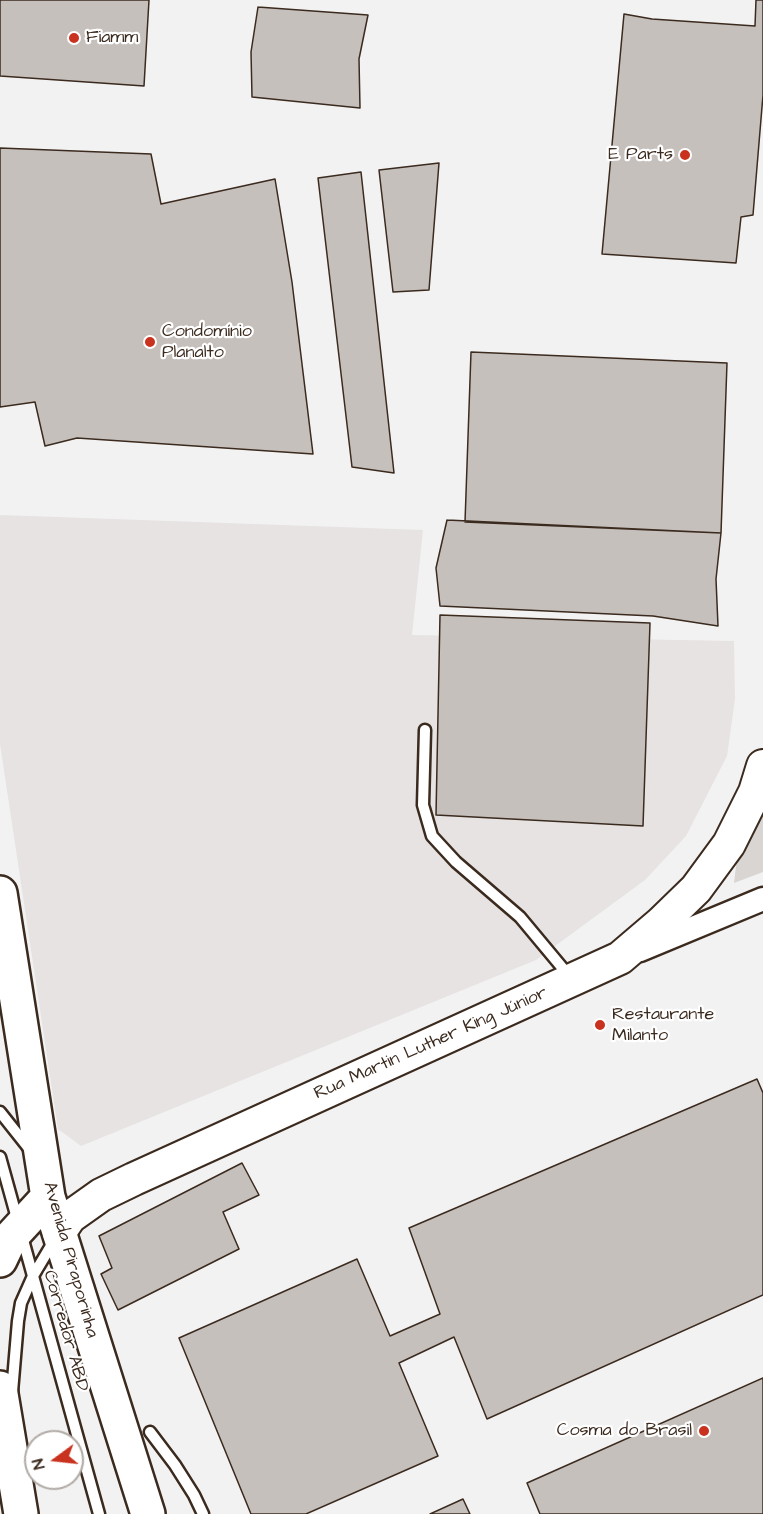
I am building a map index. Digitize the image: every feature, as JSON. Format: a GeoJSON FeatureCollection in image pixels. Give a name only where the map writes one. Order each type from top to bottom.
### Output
{"type":"FeatureCollection","features":[{"type":"Feature","properties":{"kind":"main road","name":"Avenida Piraporinha"},"geometry":{"type":"LineString","coordinates":[[0,893],[48,1197],[146,1512]]}},
{"type":"Feature","properties":{"kind":"main road"},"geometry":{"type":"LineString","coordinates":[[0,1260],[11,1237],[48,1197]]}},
{"type":"Feature","properties":{"kind":"main road"},"geometry":{"type":"LineString","coordinates":[[0,1388],[21,1514]]}},
{"type":"Feature","properties":{"kind":"street"},"geometry":{"type":"LineString","coordinates":[[620,958],[696,889],[729,844],[755,792],[763,766]]}},
{"type":"Feature","properties":{"kind":"street","name":"Rua Martin Luther King Júnior"},"geometry":{"type":"LineString","coordinates":[[59,1233],[70,1217],[101,1195],[134,1179],[620,958],[763,899]]}},
{"type":"Feature","properties":{"kind":"street","name":"Rua Martin Luther King Júnior"},"geometry":{"type":"LineString","coordinates":[[48,1197],[101,1195]]}},
{"type":"Feature","properties":{"kind":"lane"},"geometry":{"type":"LineString","coordinates":[[425,730],[423,805],[432,836],[456,862],[520,916],[572,980]]}},
{"type":"Feature","properties":{"kind":"lane"},"geometry":{"type":"LineString","coordinates":[[0,1112],[43,1165]]}},
{"type":"Feature","properties":{"kind":"lane","name":"Corredor ABD"},"geometry":{"type":"LineString","coordinates":[[0,1157],[99,1514]]}},
{"type":"Feature","properties":{"kind":"lane"},"geometry":{"type":"LineString","coordinates":[[8,1437],[21,1303],[33,1276],[59,1233]]}},
{"type":"Feature","properties":{"kind":"lane"},"geometry":{"type":"LineString","coordinates":[[150,1432],[175,1465],[203,1514]]}},
{"type":"Feature","properties":{"kind":"shaded area"},"geometry":{"type":"Polygon","coordinates":[[[0,515],[423,530],[412,635],[734,641],[735,699],[727,756],[686,836],[645,880],[536,960],[81,1146],[58,1129],[0,744],[0,515]]]}},
{"type":"Feature","properties":{"kind":"shaded area"},"geometry":{"type":"Polygon","coordinates":[[[763,812],[763,872],[734,883],[737,858],[763,812]]]}},
{"type":"Feature","properties":{"kind":"building","name":"Fiamm"},"geometry":{"type":"Polygon","coordinates":[[[0,0],[149,0],[144,86],[0,76],[0,0]]]}},
{"type":"Feature","properties":{"kind":"building","name":"E Parts"},"geometry":{"type":"Polygon","coordinates":[[[756,0],[763,0],[763,95],[753,215],[741,217],[736,263],[602,254],[624,14],[652,19],[755,26],[756,0]]]}},
{"type":"Feature","properties":{"kind":"building"},"geometry":{"type":"Polygon","coordinates":[[[258,7],[368,15],[359,59],[360,108],[252,97],[251,52],[258,7]]]}},
{"type":"Feature","properties":{"kind":"building","name":"Condomínio Planalto"},"geometry":{"type":"Polygon","coordinates":[[[0,148],[151,154],[161,204],[275,179],[292,282],[313,454],[77,438],[45,446],[35,402],[0,407],[0,148]]]}},
{"type":"Feature","properties":{"kind":"building"},"geometry":{"type":"Polygon","coordinates":[[[439,163],[429,290],[393,292],[379,170],[439,163]]]}},
{"type":"Feature","properties":{"kind":"building"},"geometry":{"type":"Polygon","coordinates":[[[361,172],[394,473],[352,467],[318,178],[361,172]]]}},
{"type":"Feature","properties":{"kind":"building"},"geometry":{"type":"Polygon","coordinates":[[[471,352],[727,363],[721,533],[465,522],[471,352]]]}},
{"type":"Feature","properties":{"kind":"building"},"geometry":{"type":"Polygon","coordinates":[[[447,520],[721,533],[716,579],[718,626],[653,616],[440,606],[436,568],[447,520]]]}},
{"type":"Feature","properties":{"kind":"building"},"geometry":{"type":"Polygon","coordinates":[[[440,615],[650,623],[643,826],[436,815],[440,615]]]}},
{"type":"Feature","properties":{"kind":"building"},"geometry":{"type":"Polygon","coordinates":[[[757,1079],[763,1093],[763,1295],[487,1419],[454,1337],[399,1363],[438,1456],[306,1514],[251,1514],[179,1338],[357,1259],[390,1336],[440,1314],[409,1228],[757,1079]]]}},
{"type":"Feature","properties":{"kind":"building"},"geometry":{"type":"Polygon","coordinates":[[[242,1163],[259,1195],[223,1212],[239,1249],[118,1310],[101,1274],[112,1268],[99,1236],[242,1163]]]}},
{"type":"Feature","properties":{"kind":"building","name":"Cosma do Brasil"},"geometry":{"type":"Polygon","coordinates":[[[763,1378],[763,1514],[540,1514],[527,1483],[763,1378]]]}},
{"type":"Feature","properties":{"kind":"building"},"geometry":{"type":"Polygon","coordinates":[[[463,1499],[470,1514],[430,1514],[463,1499]]]}},
{"type":"Feature","properties":{"kind":"place","name":"Fiamm"},"geometry":{"type":"Point","coordinates":[74,38]}},
{"type":"Feature","properties":{"kind":"place","name":"E Parts"},"geometry":{"type":"Point","coordinates":[685,155]}},
{"type":"Feature","properties":{"kind":"place","name":"Condomínio Planalto"},"geometry":{"type":"Point","coordinates":[150,342]}},
{"type":"Feature","properties":{"kind":"place","name":"Restaurante Milanto"},"geometry":{"type":"Point","coordinates":[600,1025]}},
{"type":"Feature","properties":{"kind":"place","name":"Cosma do Brasil"},"geometry":{"type":"Point","coordinates":[704,1431]}}]}
